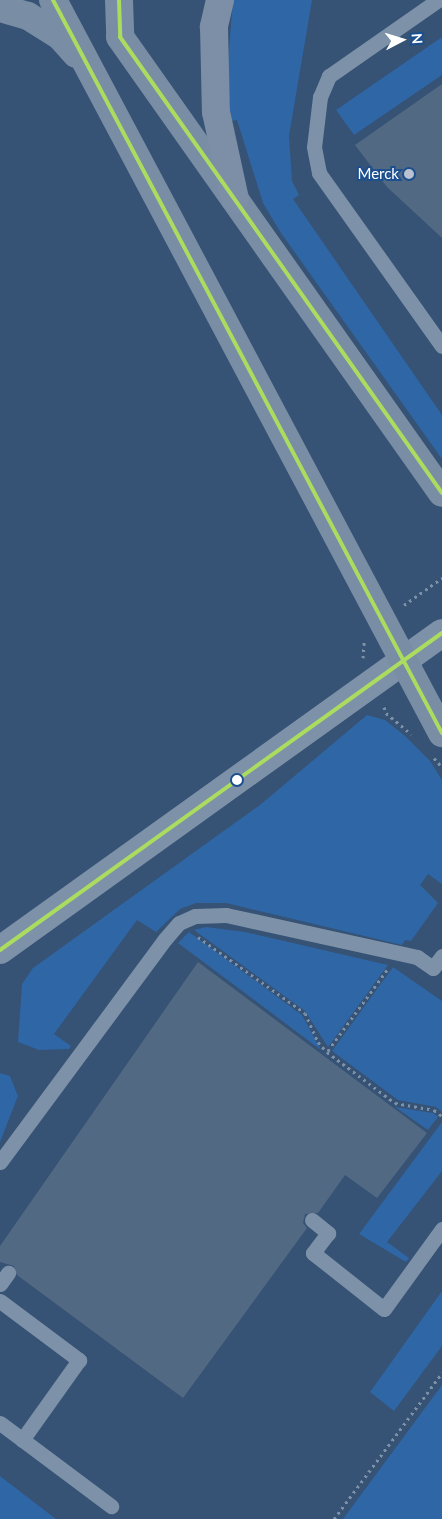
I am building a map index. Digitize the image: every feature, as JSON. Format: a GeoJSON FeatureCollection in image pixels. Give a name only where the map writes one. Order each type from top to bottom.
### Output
{"type":"FeatureCollection","features":[{"type":"Feature","properties":{"kind":"main road"},"geometry":{"type":"LineString","coordinates":[[220,0],[214,27],[216,112],[235,199]]}},
{"type":"Feature","properties":{"kind":"street"},"geometry":{"type":"LineString","coordinates":[[53,0],[95,74],[442,733]]}},
{"type":"Feature","properties":{"kind":"street"},"geometry":{"type":"LineString","coordinates":[[119,0],[120,37],[442,493]]}},
{"type":"Feature","properties":{"kind":"street"},"geometry":{"type":"LineString","coordinates":[[0,8],[28,16],[60,36],[95,74]]}},
{"type":"Feature","properties":{"kind":"street"},"geometry":{"type":"LineString","coordinates":[[0,950],[374,684],[402,660],[442,633]]}},
{"type":"Feature","properties":{"kind":"lane"},"geometry":{"type":"LineString","coordinates":[[438,0],[329,76],[320,97],[314,147],[319,173],[442,346]]}},
{"type":"Feature","properties":{"kind":"lane"},"geometry":{"type":"LineString","coordinates":[[0,1162],[179,923],[195,916],[226,915],[417,957],[439,967]]}},
{"type":"Feature","properties":{"kind":"lane"},"geometry":{"type":"LineString","coordinates":[[312,1220],[328,1233],[313,1253],[384,1309],[442,1229]]}},
{"type":"Feature","properties":{"kind":"lane"},"geometry":{"type":"LineString","coordinates":[[0,1301],[79,1360],[22,1440]]}},
{"type":"Feature","properties":{"kind":"lane"},"geometry":{"type":"LineString","coordinates":[[0,1423],[111,1506]]}},
{"type":"Feature","properties":{"kind":"path"},"geometry":{"type":"LineString","coordinates":[[179,923],[305,1014],[318,1042],[352,1074],[395,1103],[434,1110],[442,1116]]}},
{"type":"Feature","properties":{"kind":"path"},"geometry":{"type":"LineString","coordinates":[[327,1052],[399,954]]}},
{"type":"Feature","properties":{"kind":"path"},"geometry":{"type":"LineString","coordinates":[[334,1519],[442,1373]]}},
{"type":"Feature","properties":{"kind":"shaded area"},"geometry":{"type":"Polygon","coordinates":[[[233,0],[312,0],[289,136],[292,181],[299,195],[293,199],[442,415],[442,459],[281,233],[263,203],[237,120],[231,121],[227,74],[233,0]]]}},
{"type":"Feature","properties":{"kind":"shaded area"},"geometry":{"type":"Polygon","coordinates":[[[442,37],[442,75],[354,135],[336,110],[442,37]]]}},
{"type":"Feature","properties":{"kind":"shaded area"},"geometry":{"type":"Polygon","coordinates":[[[367,715],[385,720],[405,736],[430,761],[442,780],[442,884],[428,874],[420,885],[438,903],[411,941],[405,940],[402,945],[226,903],[196,903],[180,909],[156,932],[137,920],[54,1034],[71,1046],[69,1049],[39,1050],[18,1042],[22,984],[33,968],[260,805],[367,715]]]}},
{"type":"Feature","properties":{"kind":"shaded area"},"geometry":{"type":"Polygon","coordinates":[[[206,927],[245,932],[388,965],[328,1047],[305,1011],[194,930],[206,927]]]}},
{"type":"Feature","properties":{"kind":"shaded area"},"geometry":{"type":"Polygon","coordinates":[[[189,932],[302,1015],[321,1050],[178,943],[189,932]]]}},
{"type":"Feature","properties":{"kind":"shaded area"},"geometry":{"type":"Polygon","coordinates":[[[393,967],[442,1001],[442,1112],[436,1107],[398,1100],[332,1051],[393,967]]]}},
{"type":"Feature","properties":{"kind":"shaded area"},"geometry":{"type":"Polygon","coordinates":[[[0,1073],[10,1076],[18,1096],[0,1142],[0,1073]]]}},
{"type":"Feature","properties":{"kind":"shaded area"},"geometry":{"type":"Polygon","coordinates":[[[395,1107],[433,1113],[438,1117],[428,1130],[395,1107]]]}},
{"type":"Feature","properties":{"kind":"shaded area"},"geometry":{"type":"Polygon","coordinates":[[[442,1122],[442,1171],[387,1242],[409,1258],[406,1262],[359,1234],[442,1122]]]}},
{"type":"Feature","properties":{"kind":"shaded area"},"geometry":{"type":"Polygon","coordinates":[[[442,1291],[442,1346],[394,1411],[370,1392],[442,1291]]]}},
{"type":"Feature","properties":{"kind":"shaded area"},"geometry":{"type":"Polygon","coordinates":[[[442,1385],[442,1519],[343,1519],[442,1385]]]}},
{"type":"Feature","properties":{"kind":"shaded area"},"geometry":{"type":"Polygon","coordinates":[[[0,1476],[56,1519],[0,1519],[0,1476]]]}},
{"type":"Feature","properties":{"kind":"building","name":"Merck"},"geometry":{"type":"Polygon","coordinates":[[[442,84],[442,238],[387,187],[355,145],[442,84]]]}},
{"type":"Feature","properties":{"kind":"building"},"geometry":{"type":"Polygon","coordinates":[[[198,962],[427,1133],[377,1198],[345,1175],[318,1213],[305,1214],[303,1223],[307,1228],[183,1398],[17,1275],[14,1266],[0,1262],[0,1246],[198,962]]]}},
{"type":"Feature","properties":{"kind":"transit line"},"geometry":{"type":"LineString","coordinates":[[53,0],[442,733]]}},
{"type":"Feature","properties":{"kind":"transit line"},"geometry":{"type":"LineString","coordinates":[[119,0],[120,37],[442,493]]}},
{"type":"Feature","properties":{"kind":"transit line"},"geometry":{"type":"LineString","coordinates":[[0,950],[442,633]]}},
{"type":"Feature","properties":{"kind":"place","name":"Merck"},"geometry":{"type":"Point","coordinates":[409,174]}}]}
